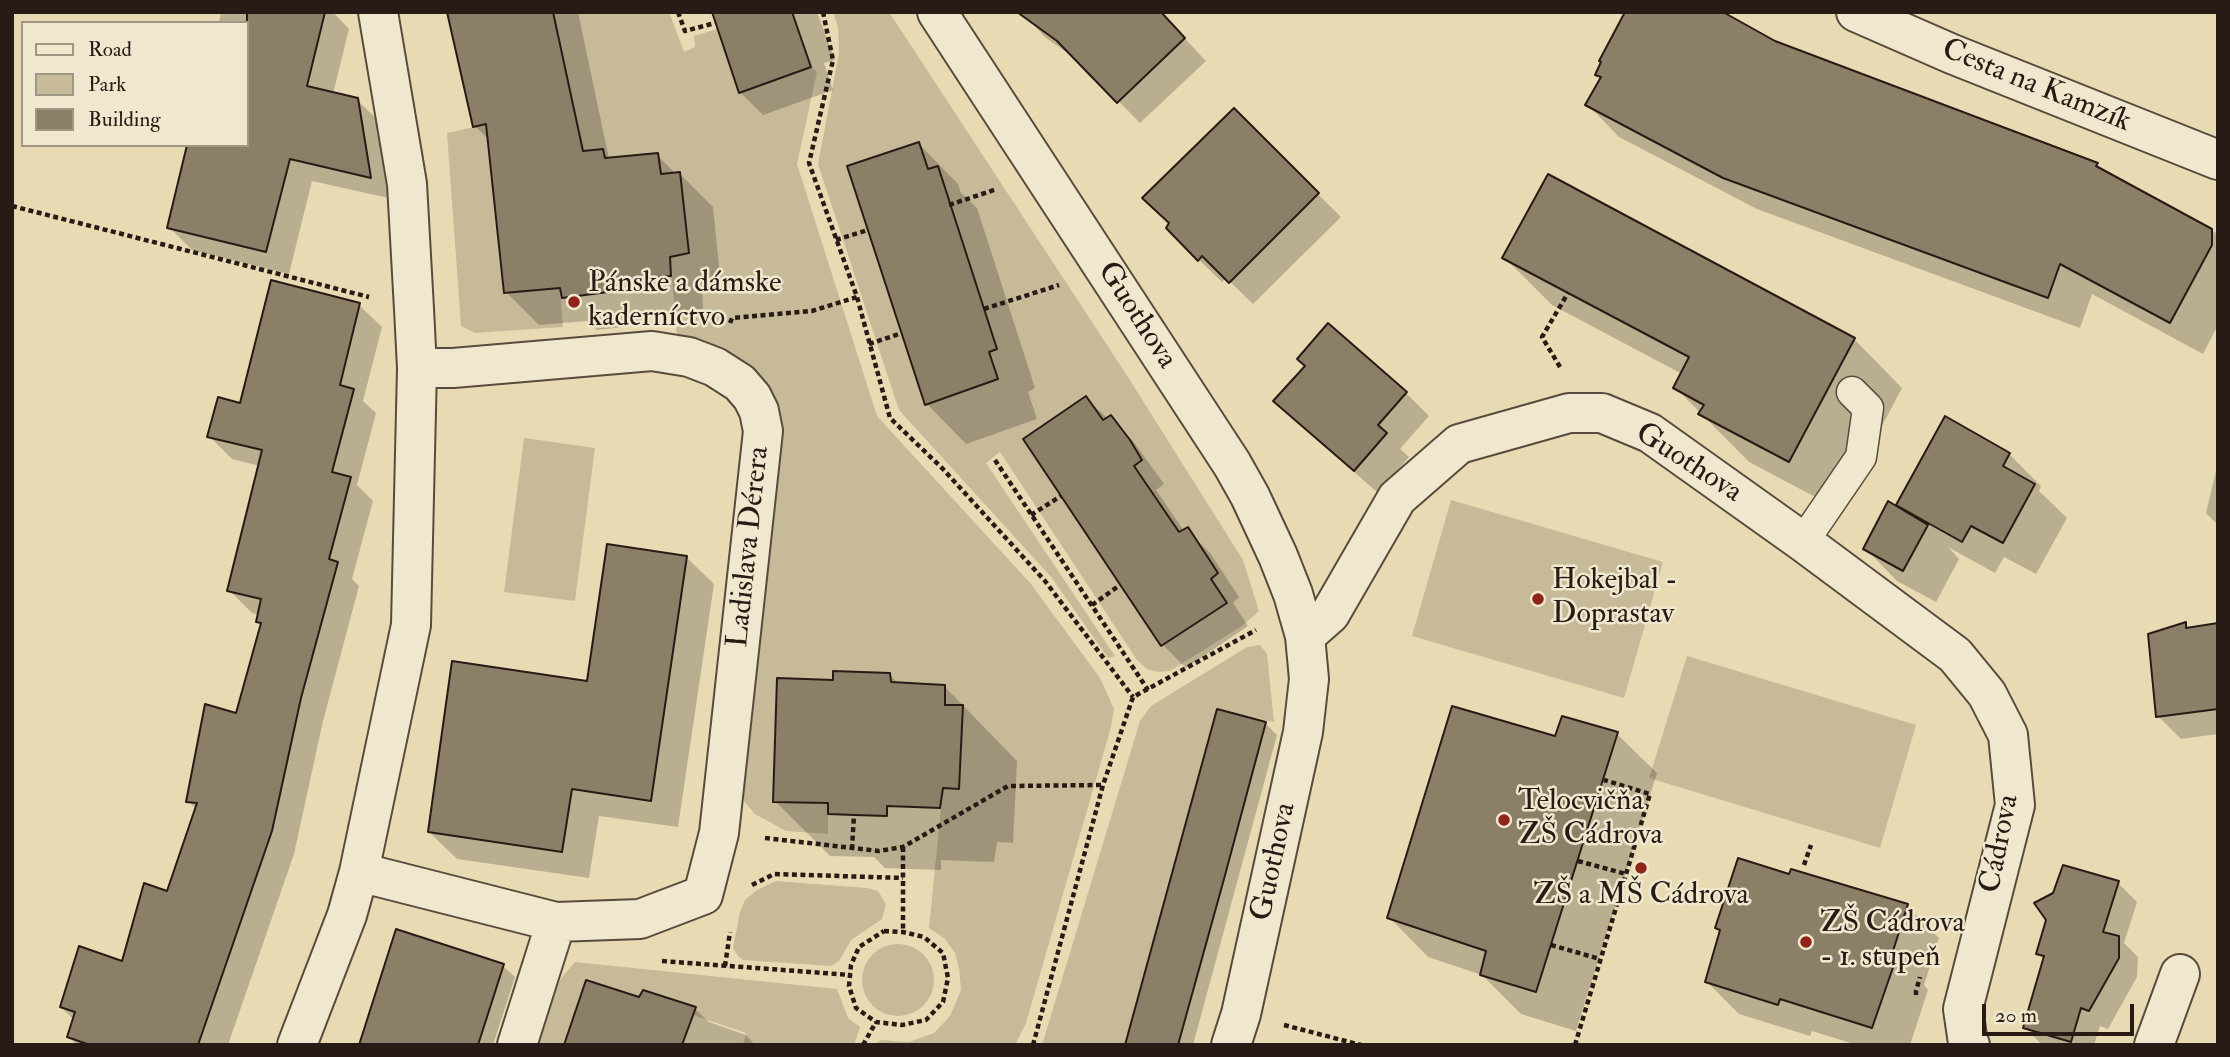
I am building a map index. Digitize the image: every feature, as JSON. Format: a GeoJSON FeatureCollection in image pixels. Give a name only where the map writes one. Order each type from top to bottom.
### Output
{"type":"FeatureCollection","features":[{"type":"Feature","properties":{"kind":"street"},"geometry":{"type":"LineString","coordinates":[[297,1045],[347,915],[359,872],[411,625],[417,368],[414,309],[407,184],[378,12]]}},
{"type":"Feature","properties":{"kind":"street","name":"Guothova"},"geometry":{"type":"LineString","coordinates":[[937,12],[1232,464],[1278,555],[1305,636],[1309,679],[1303,732],[1241,1014],[1231,1045]]}},
{"type":"Feature","properties":{"kind":"street","name":"Cesta na Kamzík"},"geometry":{"type":"LineString","coordinates":[[1856,12],[1952,54],[2218,160]]}},
{"type":"Feature","properties":{"kind":"street","name":"Ladislava Dérera"},"geometry":{"type":"LineString","coordinates":[[359,872],[556,922],[640,919],[703,895],[719,833],[763,431],[759,411],[752,397],[740,383],[715,367],[690,357],[652,351],[453,368],[417,368]]}},
{"type":"Feature","properties":{"kind":"street","name":"Guothova"},"geometry":{"type":"LineString","coordinates":[[1305,636],[1330,614],[1398,498],[1459,444],[1569,413],[1602,413],[1650,433],[1812,549]]}},
{"type":"Feature","properties":{"kind":"street","name":"Cádrova"},"geometry":{"type":"LineString","coordinates":[[1812,549],[1955,655],[1987,694],[2008,735],[2015,804],[1963,1009],[1970,1045]]}},
{"type":"Feature","properties":{"kind":"street"},"geometry":{"type":"LineString","coordinates":[[517,1045],[556,922]]}},
{"type":"Feature","properties":{"kind":"street"},"geometry":{"type":"LineString","coordinates":[[2154,1045],[2180,974]]}},
{"type":"Feature","properties":{"kind":"lane"},"geometry":{"type":"LineString","coordinates":[[1812,549],[1861,457],[1868,408],[1852,392]]}},
{"type":"Feature","properties":{"kind":"path"},"geometry":{"type":"LineString","coordinates":[[678,12],[685,31],[715,23]]}},
{"type":"Feature","properties":{"kind":"path"},"geometry":{"type":"LineString","coordinates":[[822,12],[833,60],[810,163],[857,297],[890,418],[942,468],[1045,581],[1133,697]]}},
{"type":"Feature","properties":{"kind":"path"},"geometry":{"type":"LineString","coordinates":[[950,205],[999,188]]}},
{"type":"Feature","properties":{"kind":"path"},"geometry":{"type":"LineString","coordinates":[[12,206],[414,309]]}},
{"type":"Feature","properties":{"kind":"path"},"geometry":{"type":"LineString","coordinates":[[836,240],[868,230]]}},
{"type":"Feature","properties":{"kind":"path"},"geometry":{"type":"LineString","coordinates":[[984,309],[1061,285]]}},
{"type":"Feature","properties":{"kind":"path"},"geometry":{"type":"LineString","coordinates":[[1565,377],[1542,337],[1568,293]]}},
{"type":"Feature","properties":{"kind":"path"},"geometry":{"type":"LineString","coordinates":[[732,318],[812,312],[857,297]]}},
{"type":"Feature","properties":{"kind":"path"},"geometry":{"type":"LineString","coordinates":[[869,344],[902,333]]}},
{"type":"Feature","properties":{"kind":"path"},"geometry":{"type":"LineString","coordinates":[[995,460],[1148,690]]}},
{"type":"Feature","properties":{"kind":"path"},"geometry":{"type":"LineString","coordinates":[[1031,515],[1061,496]]}},
{"type":"Feature","properties":{"kind":"path"},"geometry":{"type":"LineString","coordinates":[[1092,606],[1120,585]]}},
{"type":"Feature","properties":{"kind":"path"},"geometry":{"type":"LineString","coordinates":[[1033,1045],[1103,785],[1133,697],[1261,627]]}},
{"type":"Feature","properties":{"kind":"path"},"geometry":{"type":"LineString","coordinates":[[1575,1045],[1650,794],[1604,780]]}},
{"type":"Feature","properties":{"kind":"path"},"geometry":{"type":"LineString","coordinates":[[719,833],[879,851],[903,846],[1008,786],[1103,785]]}},
{"type":"Feature","properties":{"kind":"path"},"geometry":{"type":"LineString","coordinates":[[852,849],[854,815]]}},
{"type":"Feature","properties":{"kind":"path"},"geometry":{"type":"LineString","coordinates":[[1804,865],[1811,845]]}},
{"type":"Feature","properties":{"kind":"path"},"geometry":{"type":"LineString","coordinates":[[903,846],[903,932]]}},
{"type":"Feature","properties":{"kind":"path"},"geometry":{"type":"LineString","coordinates":[[1578,860],[1626,874]]}},
{"type":"Feature","properties":{"kind":"path"},"geometry":{"type":"LineString","coordinates":[[745,889],[774,874],[903,878]]}},
{"type":"Feature","properties":{"kind":"path"},"geometry":{"type":"LineString","coordinates":[[726,966],[730,928]]}},
{"type":"Feature","properties":{"kind":"path"},"geometry":{"type":"LineString","coordinates":[[884,931],[924,937],[943,953],[948,978],[943,1002],[926,1020],[902,1025],[876,1022],[856,1008],[849,986],[850,975],[850,965],[859,947],[884,931]]}},
{"type":"Feature","properties":{"kind":"path"},"geometry":{"type":"LineString","coordinates":[[1551,945],[1600,959]]}},
{"type":"Feature","properties":{"kind":"path"},"geometry":{"type":"LineString","coordinates":[[660,961],[850,975]]}},
{"type":"Feature","properties":{"kind":"path"},"geometry":{"type":"LineString","coordinates":[[863,1045],[876,1022]]}},
{"type":"Feature","properties":{"kind":"path"},"geometry":{"type":"LineString","coordinates":[[1312,1032],[1361,1045]]}},
{"type":"Feature","properties":{"kind":"green space"},"geometry":{"type":"Polygon","coordinates":[[[553,12],[669,12],[684,52],[695,47],[694,36],[717,29],[739,93],[811,67],[817,72],[797,164],[877,416],[1031,584],[1100,678],[1114,709],[1026,1023],[1015,1045],[873,1045],[881,1040],[909,1042],[934,1033],[950,1016],[961,990],[955,953],[945,939],[929,928],[943,788],[959,789],[963,705],[945,705],[945,685],[891,682],[890,673],[833,671],[833,680],[774,802],[828,803],[828,834],[786,831],[755,814],[744,801],[740,772],[775,434],[677,338],[670,257],[689,253],[680,173],[661,174],[657,153],[604,158],[504,293],[560,288],[563,327],[475,333],[461,326],[447,133],[573,105],[553,12]]]}},
{"type":"Feature","properties":{"kind":"green space"},"geometry":{"type":"Polygon","coordinates":[[[833,12],[889,12],[1126,374],[1243,560],[1259,611],[1242,626],[1170,671],[1147,669],[1137,660],[1000,452],[986,463],[1115,656],[1108,658],[1052,578],[899,410],[818,164],[839,53],[838,27],[833,12]]]}},
{"type":"Feature","properties":{"kind":"green space"},"geometry":{"type":"Polygon","coordinates":[[[524,438],[595,448],[575,601],[504,592],[524,438]]]}},
{"type":"Feature","properties":{"kind":"green space","name":"Hokejbal - Doprastav"},"geometry":{"type":"Polygon","coordinates":[[[1451,500],[1663,562],[1624,698],[1412,636],[1451,500]]]}},
{"type":"Feature","properties":{"kind":"green space"},"geometry":{"type":"Polygon","coordinates":[[[1260,645],[1267,654],[1274,722],[1218,710],[1125,1045],[1042,1045],[1140,721],[1151,706],[1247,647],[1260,645]]]}},
{"type":"Feature","properties":{"kind":"green space"},"geometry":{"type":"Polygon","coordinates":[[[1687,656],[1916,725],[1880,848],[1649,778],[1687,656]]]}},
{"type":"Feature","properties":{"kind":"green space"},"geometry":{"type":"Polygon","coordinates":[[[776,881],[878,891],[886,904],[882,919],[851,940],[839,961],[831,966],[743,960],[733,948],[745,900],[757,890],[776,881]]]}},
{"type":"Feature","properties":{"kind":"green space"},"geometry":{"type":"Polygon","coordinates":[[[898,944],[918,950],[928,960],[934,980],[928,1000],[918,1010],[898,1016],[878,1010],[868,1000],[862,980],[868,960],[878,950],[898,944]]]}},
{"type":"Feature","properties":{"kind":"green space"},"geometry":{"type":"Polygon","coordinates":[[[575,962],[837,989],[848,1018],[860,1027],[854,1045],[743,1045],[746,1033],[693,1015],[696,1007],[643,990],[639,997],[586,980],[564,1045],[534,1045],[546,1006],[562,977],[575,962]]]}},
{"type":"Feature","properties":{"kind":"building"},"geometry":{"type":"Polygon","coordinates":[[[247,12],[325,12],[307,86],[358,98],[371,178],[290,159],[266,252],[167,228],[187,147],[248,147],[247,12]]]}},
{"type":"Feature","properties":{"kind":"building"},"geometry":{"type":"Polygon","coordinates":[[[447,12],[553,12],[583,151],[603,149],[605,158],[658,153],[661,174],[680,172],[689,253],[670,257],[671,276],[616,281],[616,291],[562,298],[560,288],[504,293],[486,124],[473,127],[447,12]]]}},
{"type":"Feature","properties":{"kind":"building"},"geometry":{"type":"Polygon","coordinates":[[[712,12],[792,12],[811,67],[739,93],[712,12]]]}},
{"type":"Feature","properties":{"kind":"building"},"geometry":{"type":"Polygon","coordinates":[[[1017,12],[1161,12],[1185,38],[1117,103],[1057,41],[1017,12]]]}},
{"type":"Feature","properties":{"kind":"building"},"geometry":{"type":"Polygon","coordinates":[[[1625,12],[1723,12],[1775,41],[2098,163],[2096,166],[2212,229],[2212,245],[2170,323],[2060,264],[2048,298],[1723,178],[1585,105],[1601,77],[1595,75],[1601,62],[1599,61],[1625,12]]]}},
{"type":"Feature","properties":{"kind":"building"},"geometry":{"type":"Polygon","coordinates":[[[1234,108],[1319,193],[1229,283],[1202,256],[1198,261],[1166,228],[1169,223],[1142,198],[1234,108]]]}},
{"type":"Feature","properties":{"kind":"building"},"geometry":{"type":"Polygon","coordinates":[[[919,142],[928,169],[938,166],[997,349],[989,352],[998,379],[925,405],[847,166],[919,142]]]}},
{"type":"Feature","properties":{"kind":"building"},"geometry":{"type":"Polygon","coordinates":[[[1548,174],[1855,338],[1789,462],[1698,414],[1704,405],[1673,388],[1689,357],[1502,258],[1548,174]]]}},
{"type":"Feature","properties":{"kind":"building"},"geometry":{"type":"Polygon","coordinates":[[[271,280],[360,303],[340,385],[354,389],[332,472],[351,477],[329,559],[338,562],[301,698],[272,831],[198,1045],[90,1045],[67,1037],[75,1012],[60,1007],[79,946],[122,961],[144,883],[167,891],[197,803],[186,802],[205,704],[236,713],[261,623],[256,622],[261,599],[227,591],[262,450],[207,437],[218,397],[240,403],[271,280]]]}},
{"type":"Feature","properties":{"kind":"building"},"geometry":{"type":"Polygon","coordinates":[[[1328,323],[1407,392],[1378,425],[1387,433],[1354,471],[1273,401],[1305,366],[1297,359],[1328,323]]]}},
{"type":"Feature","properties":{"kind":"building"},"geometry":{"type":"Polygon","coordinates":[[[1086,396],[1103,420],[1111,415],[1130,440],[1142,460],[1134,466],[1179,532],[1188,527],[1218,573],[1211,579],[1227,603],[1161,646],[1023,439],[1086,396]]]}},
{"type":"Feature","properties":{"kind":"building"},"geometry":{"type":"Polygon","coordinates":[[[1945,416],[2010,453],[2003,466],[2035,484],[2003,543],[1971,526],[1962,542],[1896,505],[1945,416]]]}},
{"type":"Feature","properties":{"kind":"building"},"geometry":{"type":"Polygon","coordinates":[[[1888,501],[1928,525],[1903,571],[1863,549],[1888,501]]]}},
{"type":"Feature","properties":{"kind":"building"},"geometry":{"type":"Polygon","coordinates":[[[607,544],[687,556],[651,801],[572,789],[562,852],[428,832],[452,661],[587,681],[607,544]]]}},
{"type":"Feature","properties":{"kind":"building"},"geometry":{"type":"Polygon","coordinates":[[[2186,622],[2186,628],[2218,623],[2218,709],[2156,717],[2148,634],[2186,622]]]}},
{"type":"Feature","properties":{"kind":"building"},"geometry":{"type":"Polygon","coordinates":[[[833,671],[890,673],[891,682],[945,685],[945,705],[963,705],[959,789],[943,788],[940,808],[887,806],[887,816],[854,815],[828,814],[828,803],[773,802],[777,678],[833,680],[833,671]]]}},
{"type":"Feature","properties":{"kind":"building","name":"Telocvičňa ZŠ Cádrova"},"geometry":{"type":"Polygon","coordinates":[[[1452,706],[1555,736],[1562,716],[1618,732],[1536,992],[1480,975],[1486,951],[1387,918],[1452,706]]]}},
{"type":"Feature","properties":{"kind":"building"},"geometry":{"type":"Polygon","coordinates":[[[1217,709],[1266,722],[1224,879],[1178,1045],[1125,1045],[1217,709]]]}},
{"type":"Feature","properties":{"kind":"building","name":"ZŠ Cádrova - 1. stupeň"},"geometry":{"type":"Polygon","coordinates":[[[1738,858],[1789,874],[1791,869],[1908,904],[1892,954],[1897,956],[1872,1028],[1780,999],[1778,1005],[1705,982],[1720,930],[1715,928],[1738,858]]]}},
{"type":"Feature","properties":{"kind":"building"},"geometry":{"type":"Polygon","coordinates":[[[2063,865],[2119,881],[2103,932],[2119,936],[2119,958],[2089,1011],[2081,1008],[2071,1042],[2023,1028],[2044,956],[2036,954],[2046,920],[2034,903],[2053,893],[2063,865]]]}},
{"type":"Feature","properties":{"kind":"building"},"geometry":{"type":"Polygon","coordinates":[[[396,929],[504,964],[478,1045],[359,1045],[396,929]]]}},
{"type":"Feature","properties":{"kind":"building"},"geometry":{"type":"Polygon","coordinates":[[[586,980],[639,997],[643,990],[696,1007],[682,1045],[564,1045],[586,980]]]}},
{"type":"Feature","properties":{"kind":"place","name":"Pánske a dámske kaderníctvo"},"geometry":{"type":"Point","coordinates":[574,302]}},
{"type":"Feature","properties":{"kind":"place","name":"Hokejbal - Doprastav"},"geometry":{"type":"Point","coordinates":[1538,599]}},
{"type":"Feature","properties":{"kind":"place","name":"Telocvičňa ZŠ Cádrova"},"geometry":{"type":"Point","coordinates":[1504,820]}},
{"type":"Feature","properties":{"kind":"place","name":"ZŠ a MŠ Cádrova"},"geometry":{"type":"Point","coordinates":[1641,868]}},
{"type":"Feature","properties":{"kind":"place","name":"ZŠ Cádrova - 1. stupeň"},"geometry":{"type":"Point","coordinates":[1806,942]}}]}
